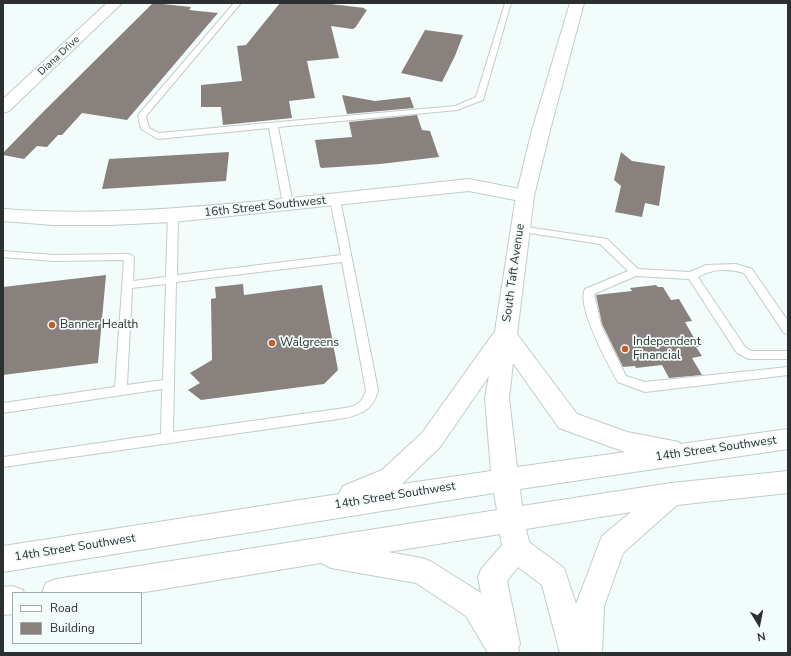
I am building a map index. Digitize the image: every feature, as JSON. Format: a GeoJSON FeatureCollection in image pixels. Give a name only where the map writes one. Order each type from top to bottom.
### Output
{"type":"FeatureCollection","features":[{"type":"Feature","properties":{"kind":"main road","name":"Diana Drive"},"geometry":{"type":"LineString","coordinates":[[3,108],[115,3]]}},
{"type":"Feature","properties":{"kind":"main road","name":"South Taft Avenue"},"geometry":{"type":"LineString","coordinates":[[516,549],[505,479],[497,398],[524,196],[577,3]]}},
{"type":"Feature","properties":{"kind":"main road","name":"16th Street Southwest"},"geometry":{"type":"LineString","coordinates":[[3,215],[53,219],[173,216],[469,185],[524,196]]}},
{"type":"Feature","properties":{"kind":"main road"},"geometry":{"type":"LineString","coordinates":[[320,508],[391,478],[431,440],[505,334],[568,421],[626,442],[692,452]]}},
{"type":"Feature","properties":{"kind":"main road","name":"14th Street Southwest"},"geometry":{"type":"LineString","coordinates":[[3,559],[505,479],[788,439]]}},
{"type":"Feature","properties":{"kind":"main road"},"geometry":{"type":"LineString","coordinates":[[62,592],[511,521],[671,494],[788,482]]}},
{"type":"Feature","properties":{"kind":"main road"},"geometry":{"type":"LineString","coordinates":[[587,653],[590,606],[612,546],[671,494]]}},
{"type":"Feature","properties":{"kind":"main road"},"geometry":{"type":"LineString","coordinates":[[506,653],[492,578],[516,549],[554,578],[575,653]]}},
{"type":"Feature","properties":{"kind":"main road"},"geometry":{"type":"LineString","coordinates":[[314,552],[422,571],[476,606],[506,653]]}},
{"type":"Feature","properties":{"kind":"lane"},"geometry":{"type":"LineString","coordinates":[[238,3],[142,116],[145,130],[158,136],[457,108],[480,98],[508,3]]}},
{"type":"Feature","properties":{"kind":"lane"},"geometry":{"type":"LineString","coordinates":[[273,125],[288,204]]}},
{"type":"Feature","properties":{"kind":"lane"},"geometry":{"type":"LineString","coordinates":[[3,462],[331,415],[363,408],[371,399],[372,390],[335,199]]}},
{"type":"Feature","properties":{"kind":"lane"},"geometry":{"type":"LineString","coordinates":[[167,438],[173,216]]}},
{"type":"Feature","properties":{"kind":"lane"},"geometry":{"type":"LineString","coordinates":[[520,229],[603,241],[635,272]]}},
{"type":"Feature","properties":{"kind":"lane"},"geometry":{"type":"LineString","coordinates":[[3,254],[53,258],[129,257],[121,391]]}},
{"type":"Feature","properties":{"kind":"lane"},"geometry":{"type":"LineString","coordinates":[[127,285],[346,258]]}},
{"type":"Feature","properties":{"kind":"lane"},"geometry":{"type":"LineString","coordinates":[[788,330],[748,271],[736,267],[706,268],[692,276],[635,272],[589,292],[588,300],[611,360],[622,379],[645,387],[788,372]]}},
{"type":"Feature","properties":{"kind":"lane"},"geometry":{"type":"LineString","coordinates":[[692,276],[741,350],[749,355],[788,355]]}},
{"type":"Feature","properties":{"kind":"lane"},"geometry":{"type":"LineString","coordinates":[[3,408],[168,384]]}},
{"type":"Feature","properties":{"kind":"building"},"geometry":{"type":"Polygon","coordinates":[[[153,3],[191,7],[189,10],[218,13],[127,120],[82,113],[62,135],[58,135],[47,147],[37,146],[24,159],[3,155],[3,153],[40,115],[153,3]]]}},
{"type":"Feature","properties":{"kind":"building"},"geometry":{"type":"Polygon","coordinates":[[[280,3],[322,3],[365,8],[364,9],[367,10],[355,28],[352,29],[331,26],[339,58],[307,61],[315,98],[289,101],[292,118],[223,125],[221,107],[201,107],[201,85],[242,81],[237,46],[246,45],[280,3]]]}},
{"type":"Feature","properties":{"kind":"building"},"geometry":{"type":"Polygon","coordinates":[[[425,30],[463,35],[455,56],[442,82],[401,73],[425,30]]]}},
{"type":"Feature","properties":{"kind":"building"},"geometry":{"type":"Polygon","coordinates":[[[342,95],[375,101],[410,97],[414,108],[347,114],[342,95]]]}},
{"type":"Feature","properties":{"kind":"building"},"geometry":{"type":"Polygon","coordinates":[[[417,115],[422,130],[430,131],[439,157],[380,164],[320,167],[315,140],[352,137],[349,122],[417,115]]]}},
{"type":"Feature","properties":{"kind":"building"},"geometry":{"type":"Polygon","coordinates":[[[229,152],[226,181],[102,189],[109,159],[229,152]]]}},
{"type":"Feature","properties":{"kind":"building"},"geometry":{"type":"Polygon","coordinates":[[[621,152],[632,161],[665,166],[659,206],[645,203],[642,217],[615,212],[621,186],[614,180],[621,152]]]}},
{"type":"Feature","properties":{"kind":"building","name":"Banner Health"},"geometry":{"type":"Polygon","coordinates":[[[106,275],[98,363],[3,375],[3,287],[106,275]]]}},
{"type":"Feature","properties":{"kind":"building","name":"Walgreens"},"geometry":{"type":"Polygon","coordinates":[[[243,284],[244,295],[322,285],[338,370],[324,384],[201,400],[188,390],[200,383],[190,373],[212,360],[211,299],[216,298],[215,287],[243,284]]]}},
{"type":"Feature","properties":{"kind":"building"},"geometry":{"type":"Polygon","coordinates":[[[656,285],[658,287],[663,287],[671,300],[679,299],[692,321],[685,322],[699,347],[696,347],[702,356],[692,358],[702,375],[669,378],[662,365],[636,368],[635,366],[623,367],[602,324],[596,295],[632,291],[630,288],[656,285]]]}},
{"type":"Feature","properties":{"kind":"place","name":"Banner Health"},"geometry":{"type":"Point","coordinates":[52,325]}},
{"type":"Feature","properties":{"kind":"place","name":"Walgreens"},"geometry":{"type":"Point","coordinates":[272,343]}},
{"type":"Feature","properties":{"kind":"place","name":"Independent Financial"},"geometry":{"type":"Point","coordinates":[625,349]}}]}
